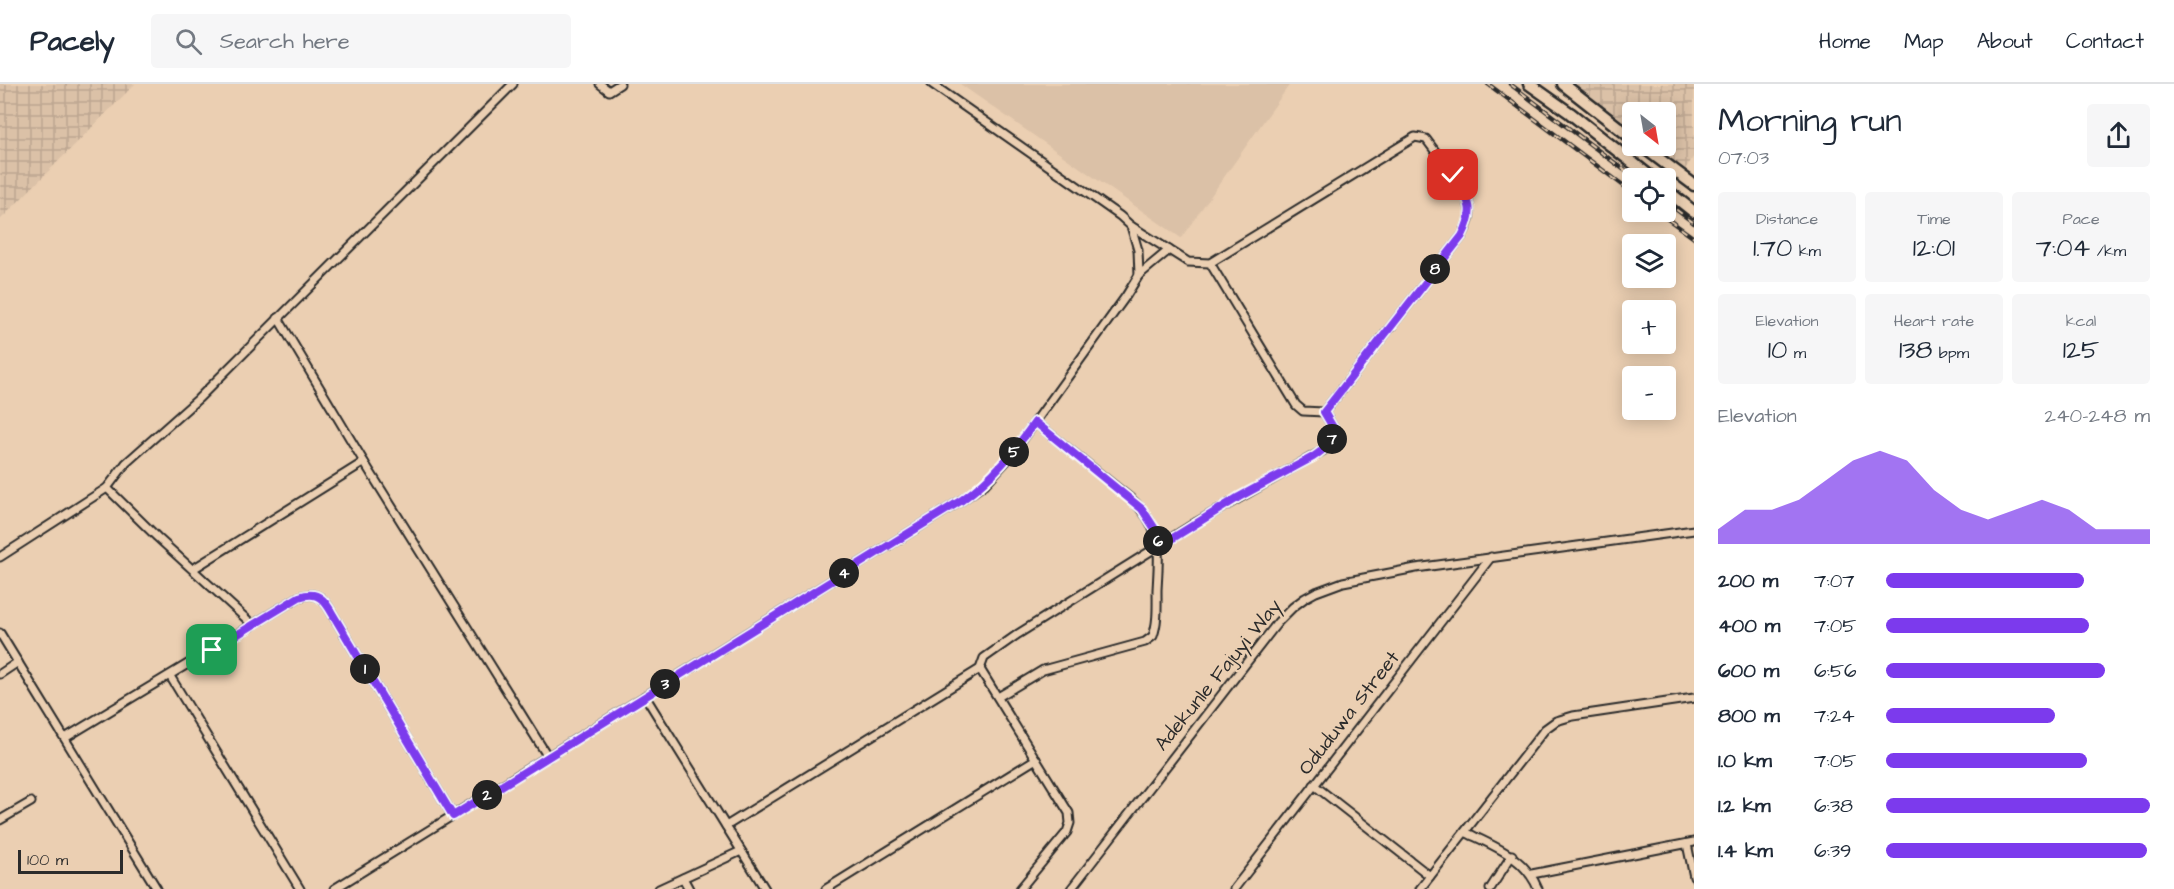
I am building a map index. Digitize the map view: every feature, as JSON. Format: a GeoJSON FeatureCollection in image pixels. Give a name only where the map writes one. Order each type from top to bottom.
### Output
{"type":"FeatureCollection","features":[{"type":"Feature","properties":{"kind":"highway"},"geometry":{"type":"LineString","coordinates":[[1529,84],[1639,168]]}},
{"type":"Feature","properties":{"kind":"highway"},"geometry":{"type":"LineString","coordinates":[[1563,84],[1622,130]]}},
{"type":"Feature","properties":{"kind":"highway"},"geometry":{"type":"LineString","coordinates":[[1657,156],[1692,180]]}},
{"type":"Feature","properties":{"kind":"highway"},"geometry":{"type":"LineString","coordinates":[[1676,198],[1694,212]]}},
{"type":"Feature","properties":{"kind":"street"},"geometry":{"type":"LineString","coordinates":[[0,557],[107,488],[126,462],[198,399],[513,84]]}},
{"type":"Feature","properties":{"kind":"street"},"geometry":{"type":"LineString","coordinates":[[600,84],[609,91],[620,84]]}},
{"type":"Feature","properties":{"kind":"street"},"geometry":{"type":"LineString","coordinates":[[932,84],[1131,226],[1188,262],[1210,263],[1415,137],[1426,139],[1468,201],[1470,221],[1462,236],[1324,412]]}},
{"type":"Feature","properties":{"kind":"street"},"geometry":{"type":"LineString","coordinates":[[1131,226],[1138,250],[1139,275]]}},
{"type":"Feature","properties":{"kind":"street"},"geometry":{"type":"LineString","coordinates":[[334,889],[977,489],[1010,457],[1139,275],[1169,250]]}},
{"type":"Feature","properties":{"kind":"street"},"geometry":{"type":"LineString","coordinates":[[1210,263],[1296,405],[1303,411],[1324,412]]}},
{"type":"Feature","properties":{"kind":"street"},"geometry":{"type":"LineString","coordinates":[[278,318],[364,462],[548,757]]}},
{"type":"Feature","properties":{"kind":"street"},"geometry":{"type":"LineString","coordinates":[[726,826],[980,669],[984,658],[992,652],[1160,546],[1239,497],[1324,450],[1331,442],[1334,429],[1324,412]]}},
{"type":"Feature","properties":{"kind":"street"},"geometry":{"type":"LineString","coordinates":[[998,697],[1043,670],[1145,642],[1153,636],[1157,620],[1160,546],[1155,529],[1142,509],[1035,422]]}},
{"type":"Feature","properties":{"kind":"street"},"geometry":{"type":"LineString","coordinates":[[193,568],[364,462]]}},
{"type":"Feature","properties":{"kind":"street"},"geometry":{"type":"LineString","coordinates":[[107,488],[253,625]]}},
{"type":"Feature","properties":{"kind":"street","name":"Adekunle Fajuyi Way"},"geometry":{"type":"LineString","coordinates":[[1071,889],[1278,622],[1293,607],[1316,592],[1343,582],[1416,568],[1694,530]]}},
{"type":"Feature","properties":{"kind":"street","name":"Oduduwa Street"},"geometry":{"type":"LineString","coordinates":[[1234,889],[1491,557]]}},
{"type":"Feature","properties":{"kind":"street"},"geometry":{"type":"LineString","coordinates":[[66,738],[309,593],[318,595],[324,600],[453,816]]}},
{"type":"Feature","properties":{"kind":"street"},"geometry":{"type":"LineString","coordinates":[[0,633],[157,889]]}},
{"type":"Feature","properties":{"kind":"street"},"geometry":{"type":"LineString","coordinates":[[0,674],[18,662]]}},
{"type":"Feature","properties":{"kind":"street"},"geometry":{"type":"LineString","coordinates":[[980,669],[1069,813],[1070,823],[1067,832],[1020,889]]}},
{"type":"Feature","properties":{"kind":"street"},"geometry":{"type":"LineString","coordinates":[[170,676],[300,889]]}},
{"type":"Feature","properties":{"kind":"street"},"geometry":{"type":"LineString","coordinates":[[645,696],[765,889]]}},
{"type":"Feature","properties":{"kind":"street"},"geometry":{"type":"LineString","coordinates":[[1420,889],[1535,740],[1556,721],[1573,716],[1694,698]]}},
{"type":"Feature","properties":{"kind":"street"},"geometry":{"type":"LineString","coordinates":[[826,889],[1036,759]]}},
{"type":"Feature","properties":{"kind":"street"},"geometry":{"type":"LineString","coordinates":[[1314,785],[1430,876]]}},
{"type":"Feature","properties":{"kind":"street"},"geometry":{"type":"LineString","coordinates":[[0,820],[31,802]]}},
{"type":"Feature","properties":{"kind":"street"},"geometry":{"type":"LineString","coordinates":[[1465,832],[1512,855],[1532,874],[1538,889]]}},
{"type":"Feature","properties":{"kind":"street"},"geometry":{"type":"LineString","coordinates":[[1532,874],[1691,843],[1694,877]]}},
{"type":"Feature","properties":{"kind":"street"},"geometry":{"type":"LineString","coordinates":[[658,889],[741,851]]}},
{"type":"Feature","properties":{"kind":"street"},"geometry":{"type":"LineString","coordinates":[[1490,889],[1512,855]]}},
{"type":"Feature","properties":{"kind":"street"},"geometry":{"type":"LineString","coordinates":[[683,878],[689,889]]}},
{"type":"Feature","properties":{"kind":"shaded area"},"geometry":{"type":"Polygon","coordinates":[[[0,84],[135,84],[0,220],[0,84]]]}},
{"type":"Feature","properties":{"kind":"shaded area"},"geometry":{"type":"Polygon","coordinates":[[[960,84],[1290,84],[1181,238],[960,84]]]}},
{"type":"Feature","properties":{"kind":"shaded area"},"geometry":{"type":"Polygon","coordinates":[[[1575,84],[1694,84],[1694,156],[1682,174],[1659,156],[1676,156],[1676,102],[1622,102],[1622,126],[1573,87],[1575,84]]]}},
{"type":"Feature","properties":{"kind":"railway"},"geometry":{"type":"LineString","coordinates":[[1488,84],[1622,184]]}},
{"type":"Feature","properties":{"kind":"railway"},"geometry":{"type":"LineString","coordinates":[[1510,84],[1622,168]]}},
{"type":"Feature","properties":{"kind":"railway"},"geometry":{"type":"LineString","coordinates":[[1676,209],[1694,223]]}},
{"type":"Feature","properties":{"kind":"railway"},"geometry":{"type":"LineString","coordinates":[[1672,222],[1694,238]]}},
{"type":"Feature","properties":{"kind":"route"},"geometry":{"type":"LineString","coordinates":[[212,650],[299,597],[309,593],[318,595],[329,608],[453,816],[962,500],[985,484],[1010,457],[1035,422],[1142,509],[1155,529],[1160,546],[1239,497],[1313,457],[1331,442],[1334,429],[1324,412],[1462,236],[1470,221],[1468,201],[1453,175]]}}]}
